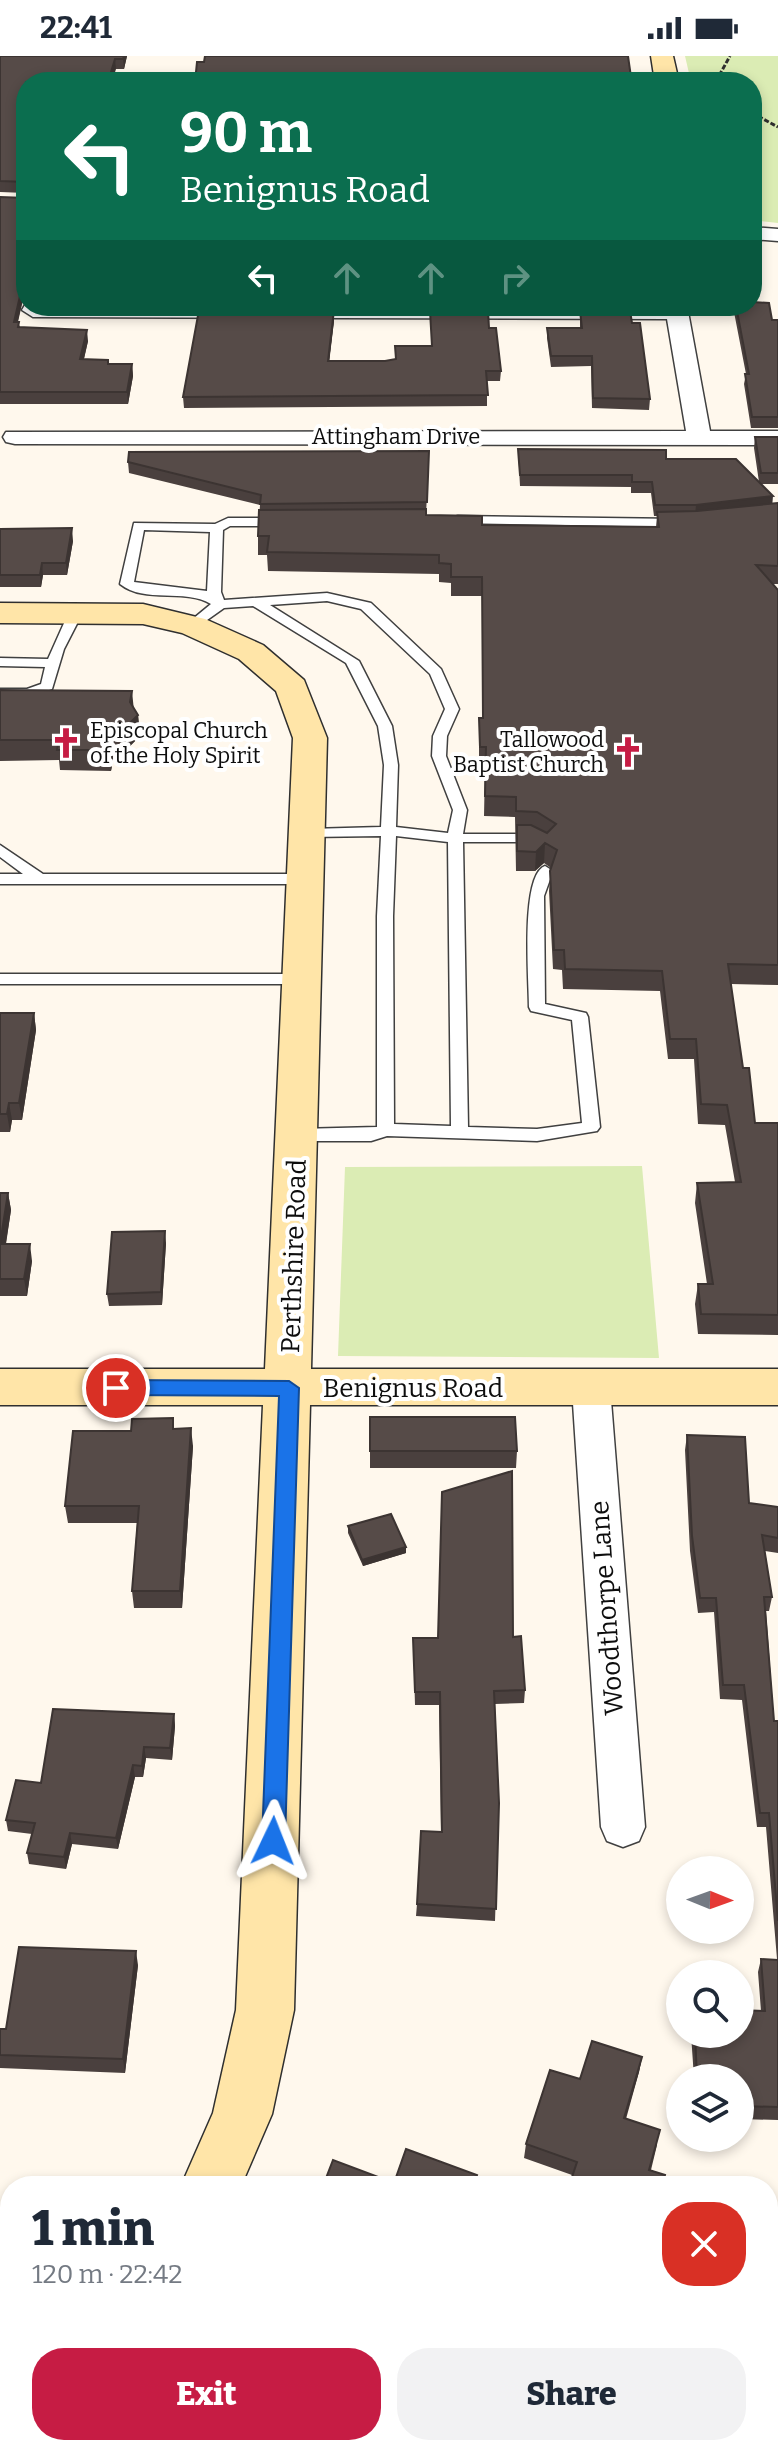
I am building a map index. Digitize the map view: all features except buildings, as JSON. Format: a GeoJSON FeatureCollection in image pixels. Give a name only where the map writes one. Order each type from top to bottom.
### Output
{"type":"FeatureCollection","features":[{"type":"Feature","properties":{"kind":"street"},"geometry":{"type":"LineString","coordinates":[[677,316],[699,437]]}},
{"type":"Feature","properties":{"kind":"street","name":"Attingham Drive"},"geometry":{"type":"LineString","coordinates":[[15,437],[778,438]]}},
{"type":"Feature","properties":{"kind":"street","name":"Perthshire Road"},"geometry":{"type":"LineString","coordinates":[[0,613],[143,614],[193,626],[251,652],[292,687],[310,738],[265,2010],[242,2114],[215,2176]]}},
{"type":"Feature","properties":{"kind":"street","name":"Benignus Road"},"geometry":{"type":"LineString","coordinates":[[0,1387],[778,1387]]}},
{"type":"Feature","properties":{"kind":"street","name":"Woodthorpe Lane"},"geometry":{"type":"LineString","coordinates":[[591,1388],[623,1827]]}},
{"type":"Feature","properties":{"kind":"lane"},"geometry":{"type":"LineString","coordinates":[[448,520],[695,523]]}},
{"type":"Feature","properties":{"kind":"lane"},"geometry":{"type":"LineString","coordinates":[[299,522],[228,522],[217,528],[138,526],[127,584],[138,589],[202,593],[220,604],[327,597],[366,606],[436,672],[452,709],[440,736],[439,756],[460,810],[455,838],[460,1133]]}},
{"type":"Feature","properties":{"kind":"lane"},"geometry":{"type":"LineString","coordinates":[[217,528],[214,592],[220,604]]}},
{"type":"Feature","properties":{"kind":"lane"},"geometry":{"type":"LineString","coordinates":[[258,603],[352,661],[385,726],[391,765],[386,1130]]}},
{"type":"Feature","properties":{"kind":"lane"},"geometry":{"type":"LineString","coordinates":[[193,626],[220,604]]}},
{"type":"Feature","properties":{"kind":"lane"},"geometry":{"type":"LineString","coordinates":[[0,693],[39,690],[47,686],[57,649],[76,612]]}},
{"type":"Feature","properties":{"kind":"lane"},"geometry":{"type":"LineString","coordinates":[[0,662],[55,663]]}},
{"type":"Feature","properties":{"kind":"lane"},"geometry":{"type":"LineString","coordinates":[[309,833],[388,838],[534,838],[544,845]]}},
{"type":"Feature","properties":{"kind":"lane"},"geometry":{"type":"LineString","coordinates":[[0,850],[39,879]]}},
{"type":"Feature","properties":{"kind":"lane"},"geometry":{"type":"LineString","coordinates":[[298,1135],[371,1135],[386,1130],[537,1135],[591,1127],[580,1017],[537,1007],[536,896],[545,871]]}},
{"type":"Feature","properties":{"kind":"lane"},"geometry":{"type":"LineString","coordinates":[[0,879],[305,879]]}},
{"type":"Feature","properties":{"kind":"lane"},"geometry":{"type":"LineString","coordinates":[[0,979],[302,979]]}},
{"type":"Feature","properties":{"kind":"green space"},"geometry":{"type":"Polygon","coordinates":[[[685,56],[778,56],[778,223],[762,221],[762,72],[689,72],[685,56]]]}},
{"type":"Feature","properties":{"kind":"green space"},"geometry":{"type":"Polygon","coordinates":[[[642,1166],[659,1358],[338,1356],[345,1167],[642,1166]]]}},
{"type":"Feature","properties":{"kind":"place","name":"Episcopal Church of the Holy Spirit"},"geometry":{"type":"Point","coordinates":[66,743]}},
{"type":"Feature","properties":{"kind":"place","name":"Tallowood Baptist Church"},"geometry":{"type":"Point","coordinates":[628,752]}},
{"type":"Feature","properties":{"kind":"route"},"geometry":{"type":"LineString","coordinates":[[116,1388],[289,1388],[273,1841]]}}]}
